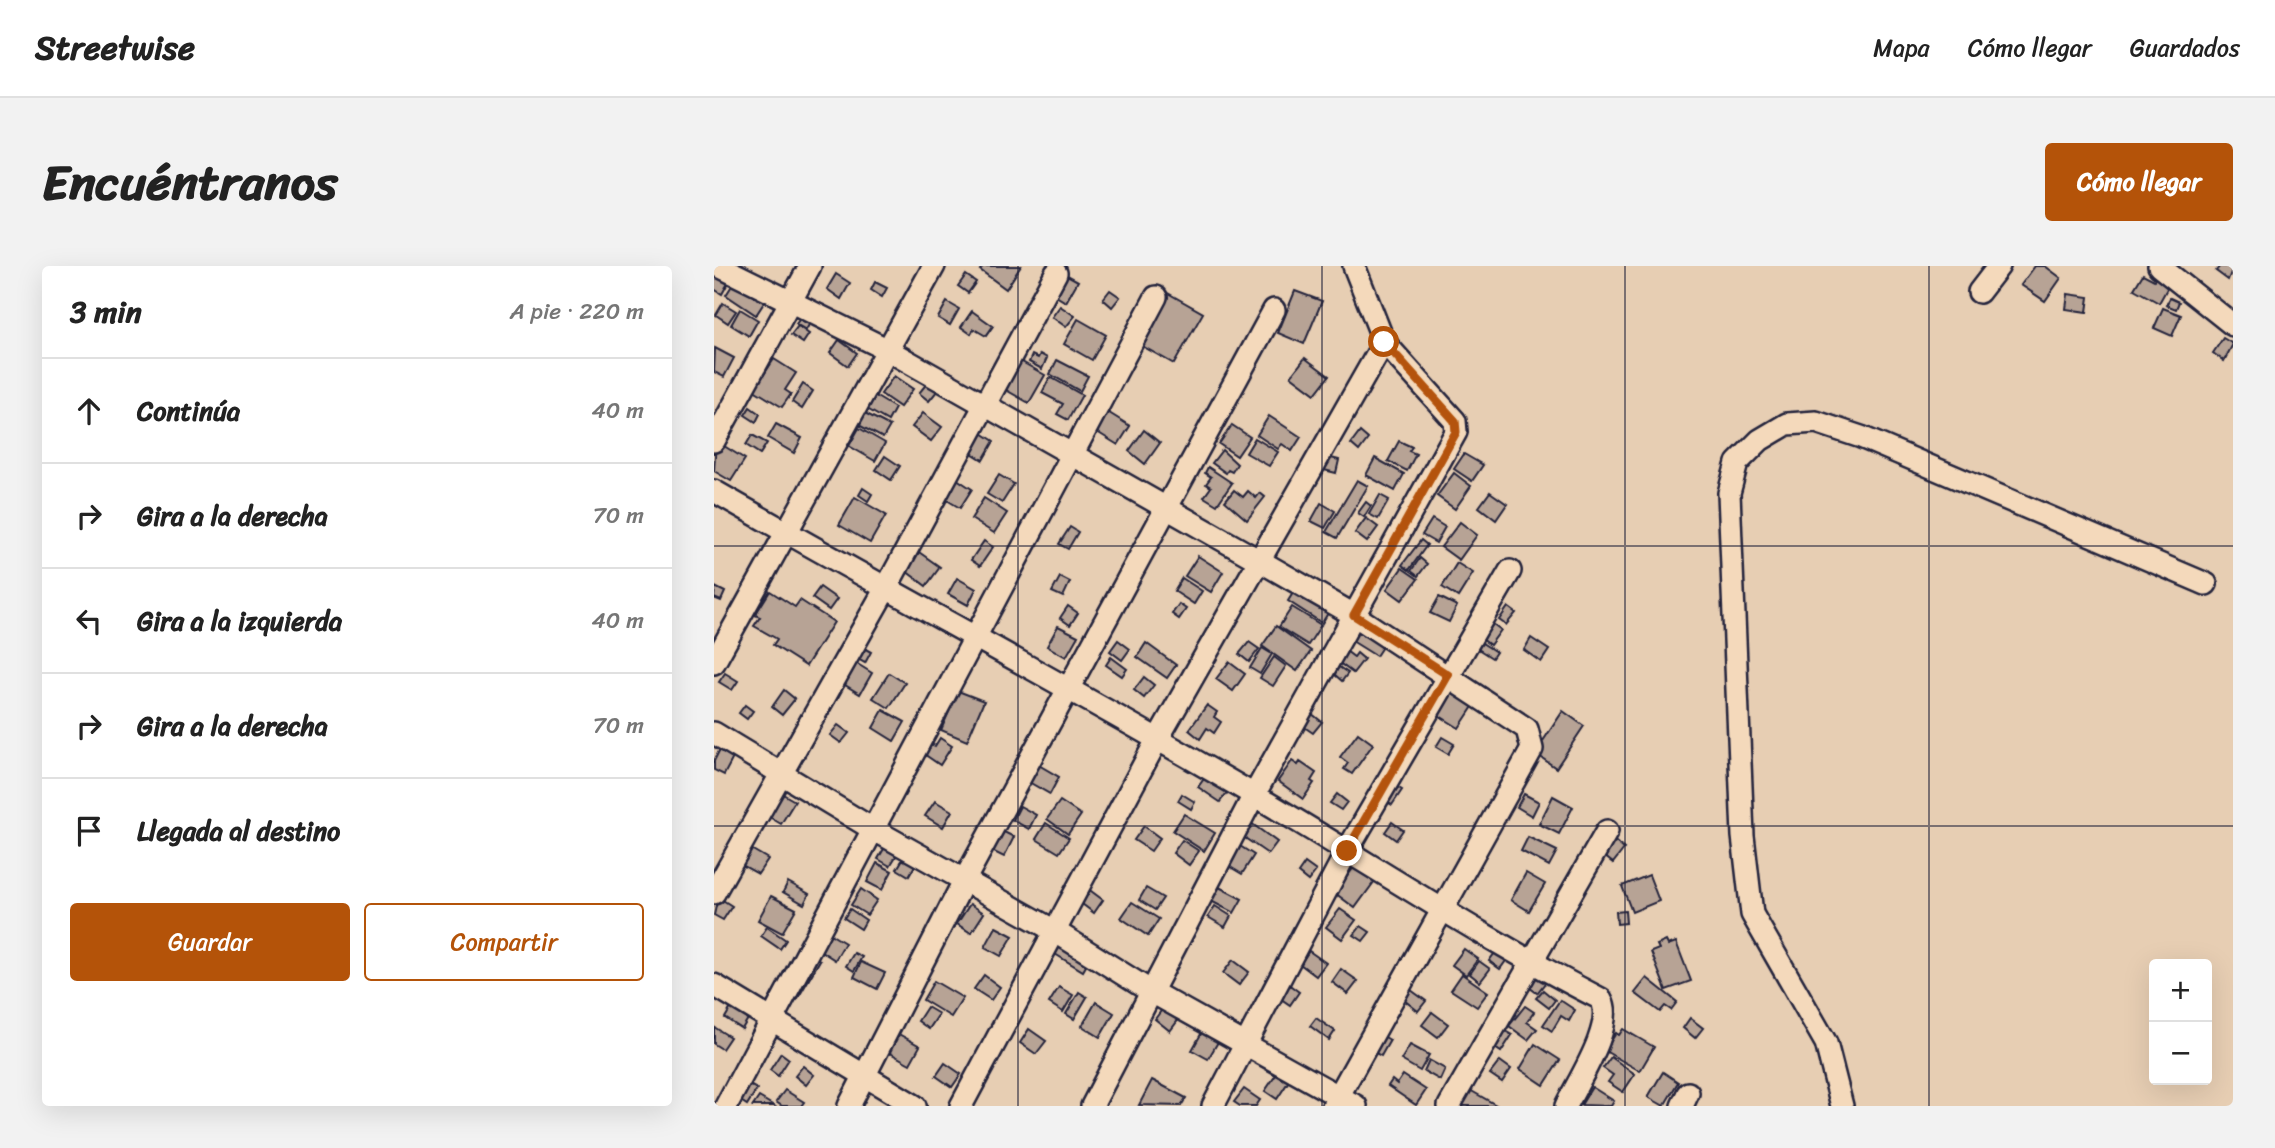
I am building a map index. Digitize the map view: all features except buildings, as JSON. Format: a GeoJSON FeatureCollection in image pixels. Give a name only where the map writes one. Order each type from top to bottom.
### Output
{"type":"FeatureCollection","features":[{"type":"Feature","properties":{"kind":"street"},"geometry":{"type":"LineString","coordinates":[[714,733],[871,828],[1053,930],[1150,991],[1247,1044],[1342,1103],[1443,908],[1531,749],[1531,738],[1527,729],[1354,615],[983,407],[886,349],[719,266]]}},
{"type":"Feature","properties":{"kind":"street"},"geometry":{"type":"LineString","coordinates":[[714,441],[810,266]]}},
{"type":"Feature","properties":{"kind":"street"},"geometry":{"type":"LineString","coordinates":[[714,663],[934,266]]}},
{"type":"Feature","properties":{"kind":"street"},"geometry":{"type":"LineString","coordinates":[[1092,1106],[1254,795],[1456,432],[1455,421],[1384,342],[1354,266]]}},
{"type":"Feature","properties":{"kind":"street"},"geometry":{"type":"LineString","coordinates":[[1979,292],[1999,266]]}},
{"type":"Feature","properties":{"kind":"street"},"geometry":{"type":"LineString","coordinates":[[2175,270],[2233,325]]}},
{"type":"Feature","properties":{"kind":"street"},"geometry":{"type":"LineString","coordinates":[[714,894],[780,772],[886,588],[1056,274]]}},
{"type":"Feature","properties":{"kind":"street"},"geometry":{"type":"LineString","coordinates":[[726,1106],[871,828],[1156,298]]}},
{"type":"Feature","properties":{"kind":"street"},"geometry":{"type":"LineString","coordinates":[[849,1106],[965,879],[1071,689],[1274,310]]}},
{"type":"Feature","properties":{"kind":"street"},"geometry":{"type":"LineString","coordinates":[[961,1106],[1157,740],[1384,342]]}},
{"type":"Feature","properties":{"kind":"street"},"geometry":{"type":"LineString","coordinates":[[1842,1106],[1826,1043],[1752,914],[1743,836],[1729,493],[1737,463],[1760,440],[1787,424],[1816,422],[1861,437],[2206,584]]}},
{"type":"Feature","properties":{"kind":"street"},"geometry":{"type":"LineString","coordinates":[[714,491],[1071,689],[1254,795],[1530,963],[1601,999],[1606,1008],[1605,1025],[1566,1106]]}},
{"type":"Feature","properties":{"kind":"street"},"geometry":{"type":"LineString","coordinates":[[1213,1106],[1347,851],[1510,571]]}},
{"type":"Feature","properties":{"kind":"street"},"geometry":{"type":"LineString","coordinates":[[1449,1106],[1607,831]]}},
{"type":"Feature","properties":{"kind":"street"},"geometry":{"type":"LineString","coordinates":[[714,985],[915,1106]]}},
{"type":"Feature","properties":{"kind":"route"},"geometry":{"type":"LineString","coordinates":[[1347,851],[1448,675],[1354,615],[1456,432],[1455,421],[1384,342]]}}]}
